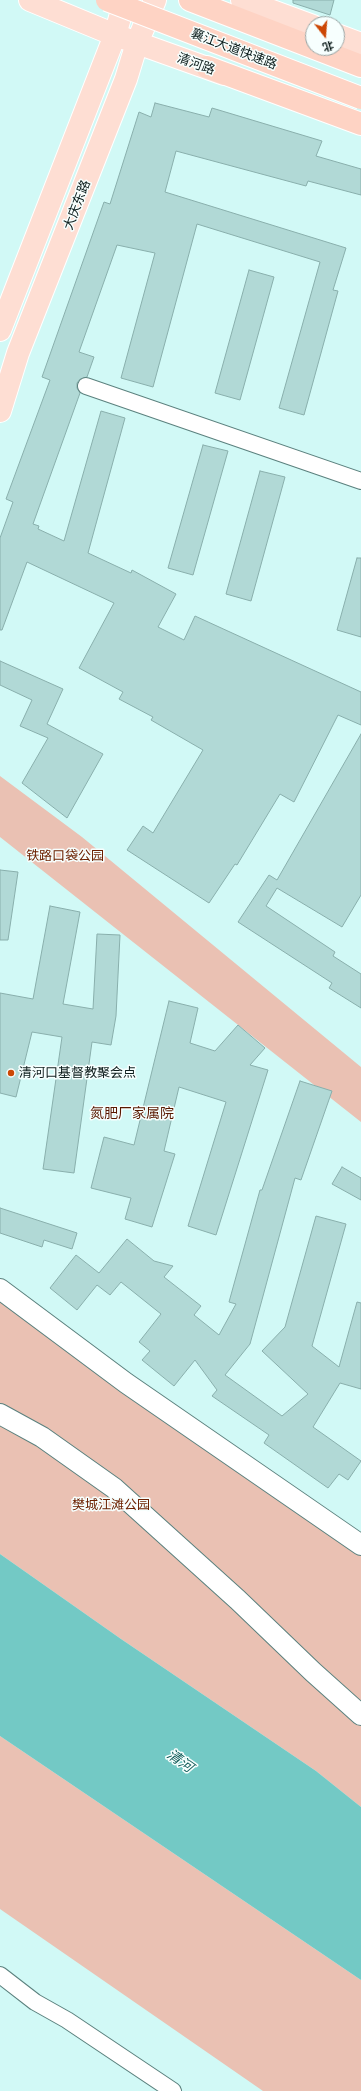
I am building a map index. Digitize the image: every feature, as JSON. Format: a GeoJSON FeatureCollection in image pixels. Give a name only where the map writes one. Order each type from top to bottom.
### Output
{"type":"FeatureCollection","features":[{"type":"Feature","properties":{"kind":"highway","name":"襄江大道快速路"},"geometry":{"type":"LineString","coordinates":[[107,0],[361,98]]}},
{"type":"Feature","properties":{"kind":"highway"},"geometry":{"type":"LineString","coordinates":[[190,0],[361,66]]}},
{"type":"Feature","properties":{"kind":"highway"},"geometry":{"type":"LineString","coordinates":[[207,67],[361,124]]}},
{"type":"Feature","properties":{"kind":"main road","name":"清河路"},"geometry":{"type":"LineString","coordinates":[[30,0],[115,36],[207,67],[361,133]]}},
{"type":"Feature","properties":{"kind":"main road","name":"大庆东路"},"geometry":{"type":"LineString","coordinates":[[0,330],[115,36],[125,0]]}},
{"type":"Feature","properties":{"kind":"main road","name":"大庆东路"},"geometry":{"type":"LineString","coordinates":[[0,411],[18,354],[126,79],[136,43],[154,0]]}},
{"type":"Feature","properties":{"kind":"main road"},"geometry":{"type":"LineString","coordinates":[[242,0],[305,23]]}},
{"type":"Feature","properties":{"kind":"main road"},"geometry":{"type":"LineString","coordinates":[[345,38],[361,44]]}},
{"type":"Feature","properties":{"kind":"street"},"geometry":{"type":"LineString","coordinates":[[86,386],[361,481]]}},
{"type":"Feature","properties":{"kind":"street"},"geometry":{"type":"LineString","coordinates":[[0,1288],[126,1383],[356,1539]]}},
{"type":"Feature","properties":{"kind":"street"},"geometry":{"type":"LineString","coordinates":[[0,1414],[42,1437],[114,1488],[238,1600],[313,1672],[361,1715]]}},
{"type":"Feature","properties":{"kind":"street"},"geometry":{"type":"LineString","coordinates":[[0,1975],[35,2002],[67,2020],[172,2091]]}},
{"type":"Feature","properties":{"kind":"green space","name":"铁路口袋公园"},"geometry":{"type":"Polygon","coordinates":[[[0,776],[82,837],[361,1067],[361,1122],[0,837],[0,776]]]}},
{"type":"Feature","properties":{"kind":"green space","name":"樊城江滩公园"},"geometry":{"type":"Polygon","coordinates":[[[0,1299],[361,1555],[361,1807],[316,1771],[121,1639],[0,1554],[0,1299]]]}},
{"type":"Feature","properties":{"kind":"green space"},"geometry":{"type":"Polygon","coordinates":[[[0,1736],[361,1980],[361,2091],[263,2091],[0,1909],[0,1736]]]}},
{"type":"Feature","properties":{"kind":"water","name":"清河"},"geometry":{"type":"Polygon","coordinates":[[[0,1554],[121,1639],[316,1771],[361,1807],[361,1980],[0,1736],[0,1554]]]}},
{"type":"Feature","properties":{"kind":"building"},"geometry":{"type":"Polygon","coordinates":[[[293,0],[334,0],[330,15],[293,3],[293,0]]]}},
{"type":"Feature","properties":{"kind":"building"},"geometry":{"type":"Polygon","coordinates":[[[155,103],[209,117],[212,108],[322,141],[316,156],[361,169],[361,195],[308,181],[306,186],[176,151],[165,192],[346,248],[333,290],[338,291],[304,415],[279,408],[320,262],[197,224],[153,387],[121,378],[155,253],[117,245],[79,352],[94,357],[87,377],[80,379],[77,383],[77,388],[80,393],[33,524],[39,526],[38,529],[64,541],[101,411],[125,418],[88,553],[131,573],[132,570],[176,594],[158,627],[184,640],[195,616],[361,692],[361,725],[338,715],[294,802],[280,794],[237,865],[235,864],[209,903],[127,850],[143,826],[153,833],[203,750],[151,720],[153,717],[119,699],[123,692],[79,668],[114,603],[27,562],[2,630],[0,630],[0,538],[13,502],[6,499],[50,380],[42,377],[104,202],[110,204],[139,112],[151,117],[155,103]]]}},
{"type":"Feature","properties":{"kind":"building"},"geometry":{"type":"Polygon","coordinates":[[[249,270],[274,277],[240,400],[215,393],[249,270]]]}},
{"type":"Feature","properties":{"kind":"building"},"geometry":{"type":"Polygon","coordinates":[[[203,445],[228,451],[193,575],[168,568],[203,445]]]}},
{"type":"Feature","properties":{"kind":"building"},"geometry":{"type":"Polygon","coordinates":[[[260,471],[285,477],[251,601],[226,594],[260,471]]]}},
{"type":"Feature","properties":{"kind":"building"},"geometry":{"type":"Polygon","coordinates":[[[357,558],[361,558],[361,637],[337,630],[357,558]]]}},
{"type":"Feature","properties":{"kind":"building"},"geometry":{"type":"Polygon","coordinates":[[[0,661],[63,689],[47,724],[103,754],[67,818],[22,783],[48,738],[20,726],[32,700],[0,685],[0,661]]]}},
{"type":"Feature","properties":{"kind":"building"},"geometry":{"type":"Polygon","coordinates":[[[361,734],[361,895],[342,927],[277,888],[266,906],[335,952],[333,956],[361,974],[361,1008],[329,988],[332,983],[238,922],[269,875],[277,880],[361,734]]]}},
{"type":"Feature","properties":{"kind":"building"},"geometry":{"type":"Polygon","coordinates":[[[0,870],[18,872],[8,940],[0,940],[0,870]]]}},
{"type":"Feature","properties":{"kind":"building"},"geometry":{"type":"Polygon","coordinates":[[[50,906],[80,912],[63,1004],[93,1009],[97,934],[120,935],[116,1016],[111,1045],[92,1042],[74,1173],[43,1169],[62,1037],[32,1032],[16,1097],[0,1093],[0,993],[33,999],[50,906]]]}},
{"type":"Feature","properties":{"kind":"building"},"geometry":{"type":"Polygon","coordinates":[[[169,1001],[198,1008],[190,1043],[215,1051],[238,1025],[265,1048],[250,1065],[268,1070],[216,1235],[188,1226],[226,1102],[179,1087],[164,1151],[175,1154],[152,1227],[125,1219],[131,1198],[91,1188],[104,1137],[134,1145],[169,1001]]]}},
{"type":"Feature","properties":{"kind":"building"},"geometry":{"type":"Polygon","coordinates":[[[300,1081],[332,1091],[301,1180],[295,1178],[250,1344],[225,1375],[282,1416],[308,1394],[262,1351],[285,1327],[316,1216],[346,1224],[312,1346],[339,1367],[357,1302],[361,1303],[361,1389],[340,1383],[313,1427],[361,1461],[348,1480],[339,1474],[328,1488],[264,1443],[269,1435],[212,1396],[217,1390],[195,1360],[174,1386],[142,1360],[150,1351],[139,1342],[161,1314],[121,1282],[110,1295],[97,1285],[77,1310],[50,1288],[76,1255],[99,1273],[127,1239],[154,1261],[173,1266],[164,1277],[201,1306],[194,1315],[219,1335],[236,1304],[229,1302],[260,1190],[262,1190],[300,1081]]]}},
{"type":"Feature","properties":{"kind":"building"},"geometry":{"type":"Polygon","coordinates":[[[342,1167],[361,1178],[361,1200],[332,1184],[342,1167]]]}},
{"type":"Feature","properties":{"kind":"building"},"geometry":{"type":"Polygon","coordinates":[[[0,1208],[77,1233],[72,1249],[44,1240],[42,1247],[0,1233],[0,1208]]]}},
{"type":"Feature","properties":{"kind":"place","name":"清河口基督教聚会点"},"geometry":{"type":"Point","coordinates":[11,1073]}},
{"type":"Feature","properties":{"kind":"district","name":"氮肥厂家属院"},"geometry":{"type":"Point","coordinates":[132,1114]}}]}
